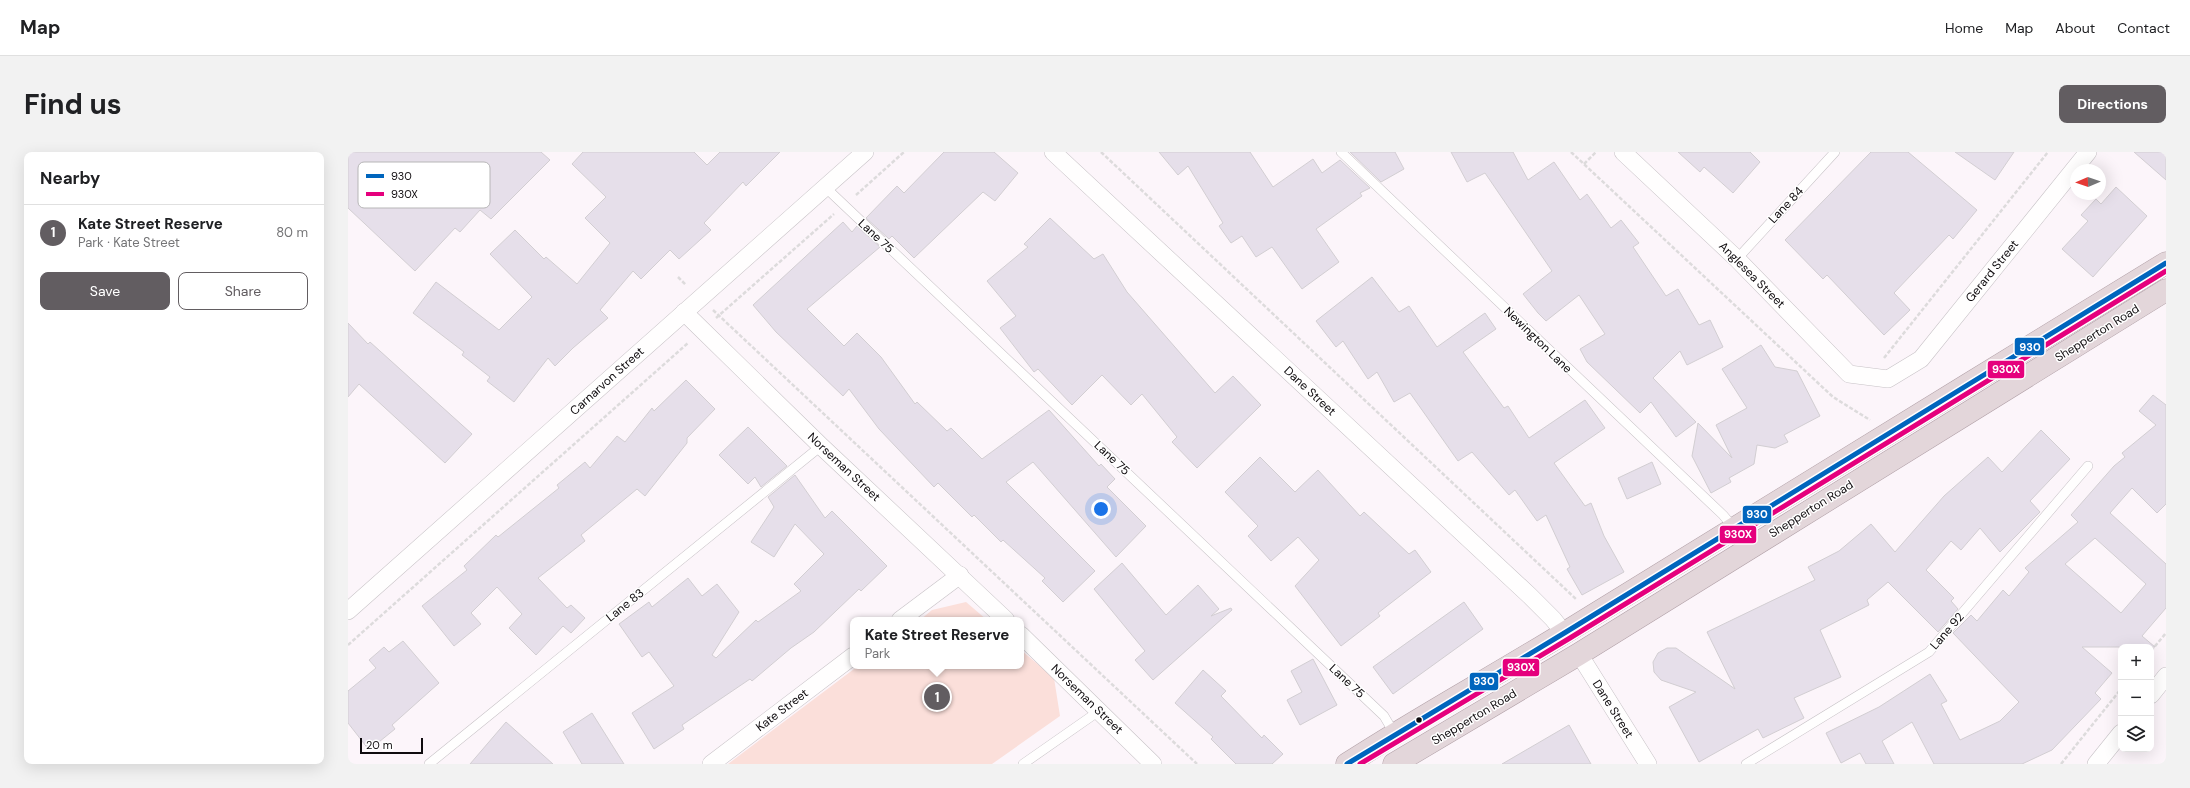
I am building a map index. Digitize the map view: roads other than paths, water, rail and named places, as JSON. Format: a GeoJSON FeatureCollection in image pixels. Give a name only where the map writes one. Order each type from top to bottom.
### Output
{"type":"FeatureCollection","features":[{"type":"Feature","properties":{"kind":"highway","name":"Shepperton Road"},"geometry":{"type":"LineString","coordinates":[[1347,764],[1394,733],[1564,633],[1735,529],[2166,263]]}},
{"type":"Feature","properties":{"kind":"highway","name":"Shepperton Road"},"geometry":{"type":"LineString","coordinates":[[1394,764],[1579,654],[2166,290]]}},
{"type":"Feature","properties":{"kind":"street","name":"Carnarvon Street"},"geometry":{"type":"LineString","coordinates":[[348,610],[866,152]]}},
{"type":"Feature","properties":{"kind":"street","name":"Dane Street"},"geometry":{"type":"LineString","coordinates":[[1053,152],[1530,596],[1553,619],[1564,633]]}},
{"type":"Feature","properties":{"kind":"street","name":"Anglesea Street"},"geometry":{"type":"LineString","coordinates":[[1623,152],[1737,259],[1849,374],[1888,379]]}},
{"type":"Feature","properties":{"kind":"street","name":"Gerard Street"},"geometry":{"type":"LineString","coordinates":[[1888,379],[1921,359],[2088,152]]}},
{"type":"Feature","properties":{"kind":"street","name":"Norseman Street"},"geometry":{"type":"LineString","coordinates":[[684,312],[821,446],[1003,617]]}},
{"type":"Feature","properties":{"kind":"street"},"geometry":{"type":"LineString","coordinates":[[904,617],[960,575]]}},
{"type":"Feature","properties":{"kind":"street","name":"Norseman Street"},"geometry":{"type":"LineString","coordinates":[[1024,638],[1153,764]]}},
{"type":"Feature","properties":{"kind":"street","name":"Dane Street"},"geometry":{"type":"LineString","coordinates":[[1579,654],[1648,764]]}},
{"type":"Feature","properties":{"kind":"street","name":"Kate Street"},"geometry":{"type":"LineString","coordinates":[[711,764],[850,658]]}},
{"type":"Feature","properties":{"kind":"street"},"geometry":{"type":"LineString","coordinates":[[2154,691],[2166,676]]}},
{"type":"Feature","properties":{"kind":"street"},"geometry":{"type":"LineString","coordinates":[[2096,764],[2118,737]]}},
{"type":"Feature","properties":{"kind":"lane","name":"Newington Lane"},"geometry":{"type":"LineString","coordinates":[[1341,152],[1723,515],[1735,529]]}},
{"type":"Feature","properties":{"kind":"lane","name":"Lane 84"},"geometry":{"type":"LineString","coordinates":[[1737,259],[1836,152]]}},
{"type":"Feature","properties":{"kind":"lane","name":"Lane 75"},"geometry":{"type":"LineString","coordinates":[[825,187],[1368,700],[1384,716],[1394,733]]}},
{"type":"Feature","properties":{"kind":"lane","name":"Lane 83"},"geometry":{"type":"LineString","coordinates":[[429,764],[821,446]]}},
{"type":"Feature","properties":{"kind":"lane","name":"Lane 92"},"geometry":{"type":"LineString","coordinates":[[1746,764],[1929,652],[2088,466]]}},
{"type":"Feature","properties":{"kind":"lane"},"geometry":{"type":"LineString","coordinates":[[1023,764],[1099,711]]}},
{"type":"Feature","properties":{"kind":"place","name":"Kate Street Reserve"},"geometry":{"type":"Point","coordinates":[937,697]}}]}
